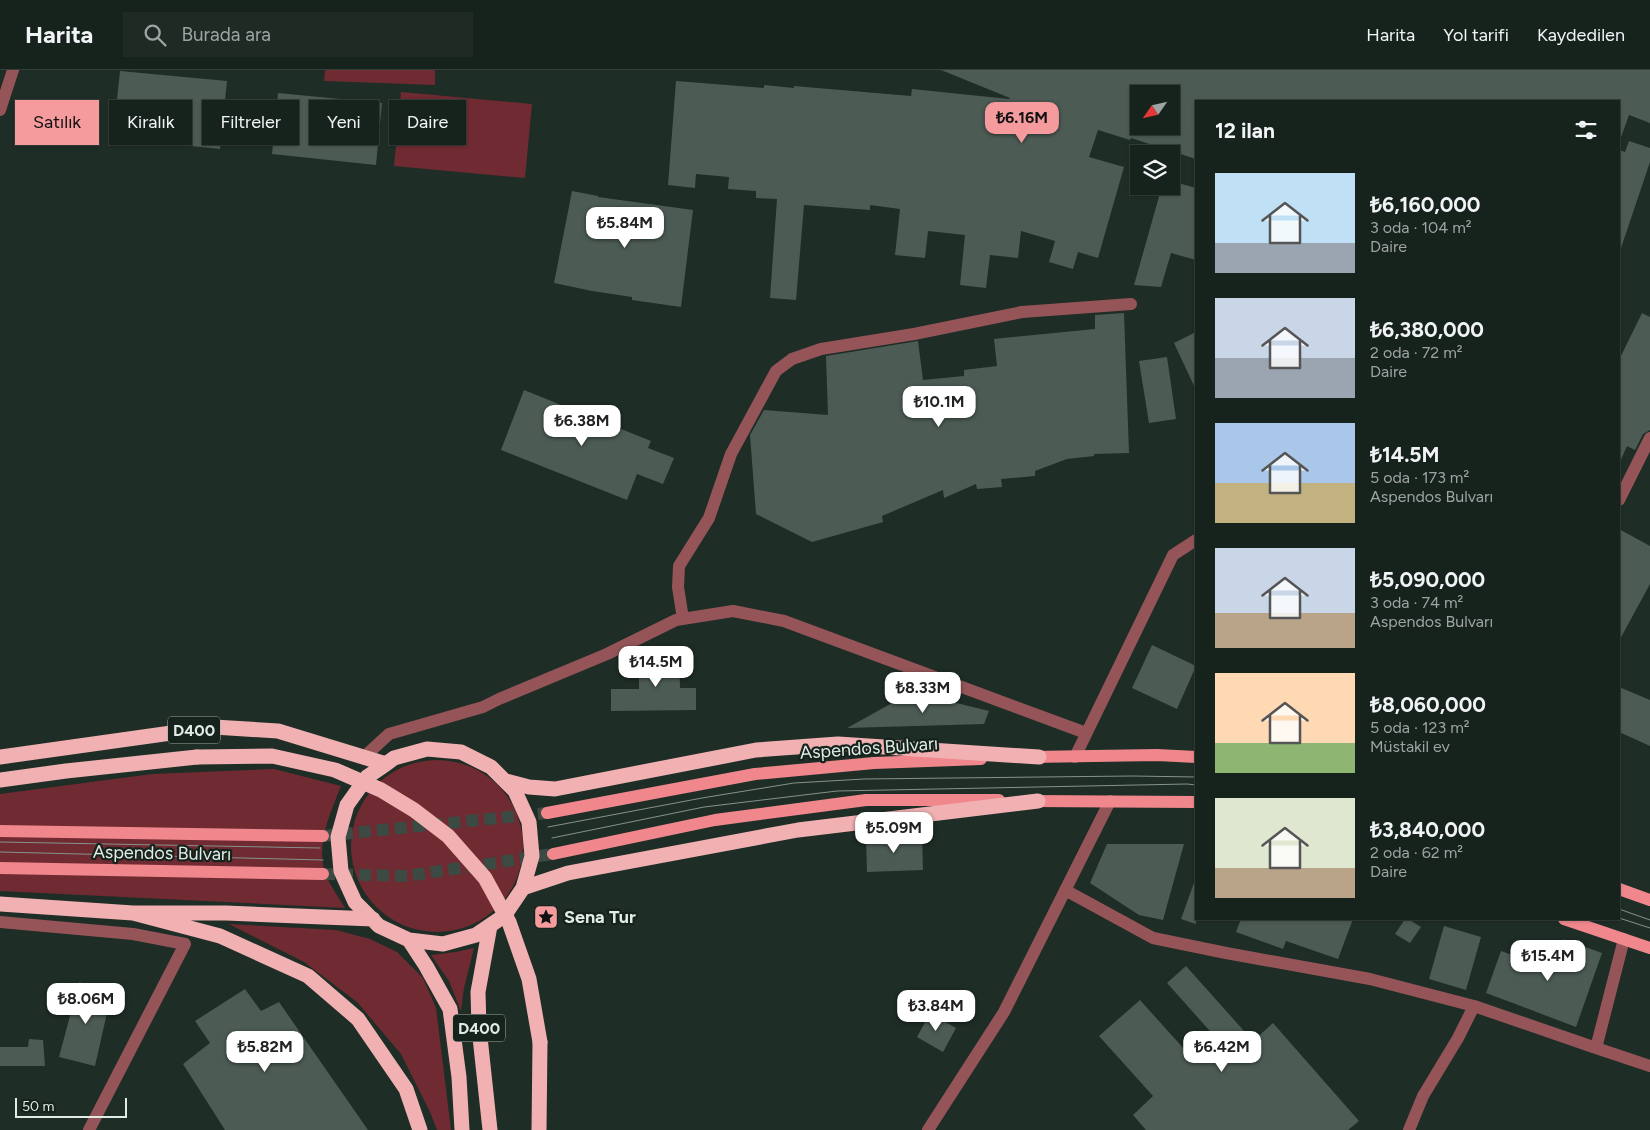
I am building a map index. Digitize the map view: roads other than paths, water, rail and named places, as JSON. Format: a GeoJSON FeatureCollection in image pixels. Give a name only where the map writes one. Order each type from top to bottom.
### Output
{"type":"FeatureCollection","features":[{"type":"Feature","properties":{"kind":"highway","name":"D400"},"geometry":{"type":"LineString","coordinates":[[0,757],[214,727],[278,732],[386,764]]}},
{"type":"Feature","properties":{"kind":"highway"},"geometry":{"type":"LineString","coordinates":[[504,780],[529,787],[555,790],[756,750],[838,744],[1039,757]]}},
{"type":"Feature","properties":{"kind":"highway"},"geometry":{"type":"LineString","coordinates":[[427,749],[460,752],[491,767],[504,780],[515,791],[529,822],[532,856],[523,888],[504,916],[476,935],[443,944],[410,940],[379,926],[355,902],[341,871],[338,837],[347,805],[366,777],[394,758],[427,749]]}},
{"type":"Feature","properties":{"kind":"highway"},"geometry":{"type":"LineString","coordinates":[[0,780],[197,757],[272,756],[335,770],[382,790],[414,810],[448,836],[485,878],[509,922],[529,979],[540,1042],[539,1130]]}},
{"type":"Feature","properties":{"kind":"highway"},"geometry":{"type":"LineString","coordinates":[[523,888],[568,873],[798,830],[1038,801]]}},
{"type":"Feature","properties":{"kind":"highway"},"geometry":{"type":"LineString","coordinates":[[0,904],[133,913],[226,913],[373,919]]}},
{"type":"Feature","properties":{"kind":"highway"},"geometry":{"type":"LineString","coordinates":[[133,913],[220,936],[308,976],[358,1019],[406,1089],[420,1130]]}},
{"type":"Feature","properties":{"kind":"highway","name":"D400"},"geometry":{"type":"LineString","coordinates":[[490,926],[478,992],[479,1028],[490,1130]]}},
{"type":"Feature","properties":{"kind":"highway"},"geometry":{"type":"LineString","coordinates":[[410,940],[450,1009],[459,1077],[462,1130]]}},
{"type":"Feature","properties":{"kind":"main road","name":"Aspendos Bulvarı"},"geometry":{"type":"LineString","coordinates":[[547,813],[755,774],[874,763],[1039,757],[1157,755],[1195,757]]}},
{"type":"Feature","properties":{"kind":"main road"},"geometry":{"type":"LineString","coordinates":[[553,854],[715,820],[866,800],[1195,802]]}},
{"type":"Feature","properties":{"kind":"main road","name":"Aspendos Bulvarı"},"geometry":{"type":"LineString","coordinates":[[0,831],[322,836]]}},
{"type":"Feature","properties":{"kind":"main road","name":"Aspendos Bulvarı"},"geometry":{"type":"LineString","coordinates":[[0,868],[324,874]]}},
{"type":"Feature","properties":{"kind":"main road"},"geometry":{"type":"LineString","coordinates":[[1620,889],[1650,900]]}},
{"type":"Feature","properties":{"kind":"main road"},"geometry":{"type":"LineString","coordinates":[[1567,920],[1650,948]]}},
{"type":"Feature","properties":{"kind":"street"},"geometry":{"type":"LineString","coordinates":[[0,110],[13,70]]}},
{"type":"Feature","properties":{"kind":"street"},"geometry":{"type":"LineString","coordinates":[[683,619],[678,587],[679,566],[709,518],[731,454],[776,371],[792,359],[821,349],[914,334],[1022,312],[1130,304]]}},
{"type":"Feature","properties":{"kind":"street"},"geometry":{"type":"LineString","coordinates":[[1620,498],[1650,438]]}},
{"type":"Feature","properties":{"kind":"street"},"geometry":{"type":"LineString","coordinates":[[1075,757],[1173,555],[1195,541]]}},
{"type":"Feature","properties":{"kind":"street"},"geometry":{"type":"LineString","coordinates":[[364,757],[389,734],[483,707],[607,654],[676,620],[733,611],[784,621],[1086,733]]}},
{"type":"Feature","properties":{"kind":"street"},"geometry":{"type":"LineString","coordinates":[[928,1130],[1004,1012],[1110,801]]}},
{"type":"Feature","properties":{"kind":"street"},"geometry":{"type":"LineString","coordinates":[[1065,890],[1153,938],[1370,979],[1474,1006],[1650,1066]]}},
{"type":"Feature","properties":{"kind":"street"},"geometry":{"type":"LineString","coordinates":[[0,922],[133,934],[185,944],[89,1130]]}},
{"type":"Feature","properties":{"kind":"street"},"geometry":{"type":"LineString","coordinates":[[1596,1048],[1624,940]]}},
{"type":"Feature","properties":{"kind":"street"},"geometry":{"type":"LineString","coordinates":[[1409,1130],[1423,1096],[1458,1038],[1474,1006]]}},
{"type":"Feature","properties":{"kind":"tunnel"},"geometry":{"type":"LineString","coordinates":[[323,836],[547,813]]}},
{"type":"Feature","properties":{"kind":"tunnel"},"geometry":{"type":"LineString","coordinates":[[323,874],[407,876],[553,854]]}},
{"type":"Feature","properties":{"kind":"tram line"},"geometry":{"type":"LineString","coordinates":[[548,827],[794,783],[864,779],[1195,777]]}},
{"type":"Feature","properties":{"kind":"tram line"},"geometry":{"type":"LineString","coordinates":[[552,838],[704,807],[837,791],[1195,785]]}},
{"type":"Feature","properties":{"kind":"tram line"},"geometry":{"type":"LineString","coordinates":[[0,842],[320,848]]}},
{"type":"Feature","properties":{"kind":"tram line"},"geometry":{"type":"LineString","coordinates":[[0,852],[323,860]]}},
{"type":"Feature","properties":{"kind":"tram line"},"geometry":{"type":"LineString","coordinates":[[1620,909],[1650,920]]}},
{"type":"Feature","properties":{"kind":"tram line"},"geometry":{"type":"LineString","coordinates":[[1620,918],[1650,928]]}},
{"type":"Feature","properties":{"kind":"place","name":"Sena Tur"},"geometry":{"type":"Point","coordinates":[546,917]}}]}
